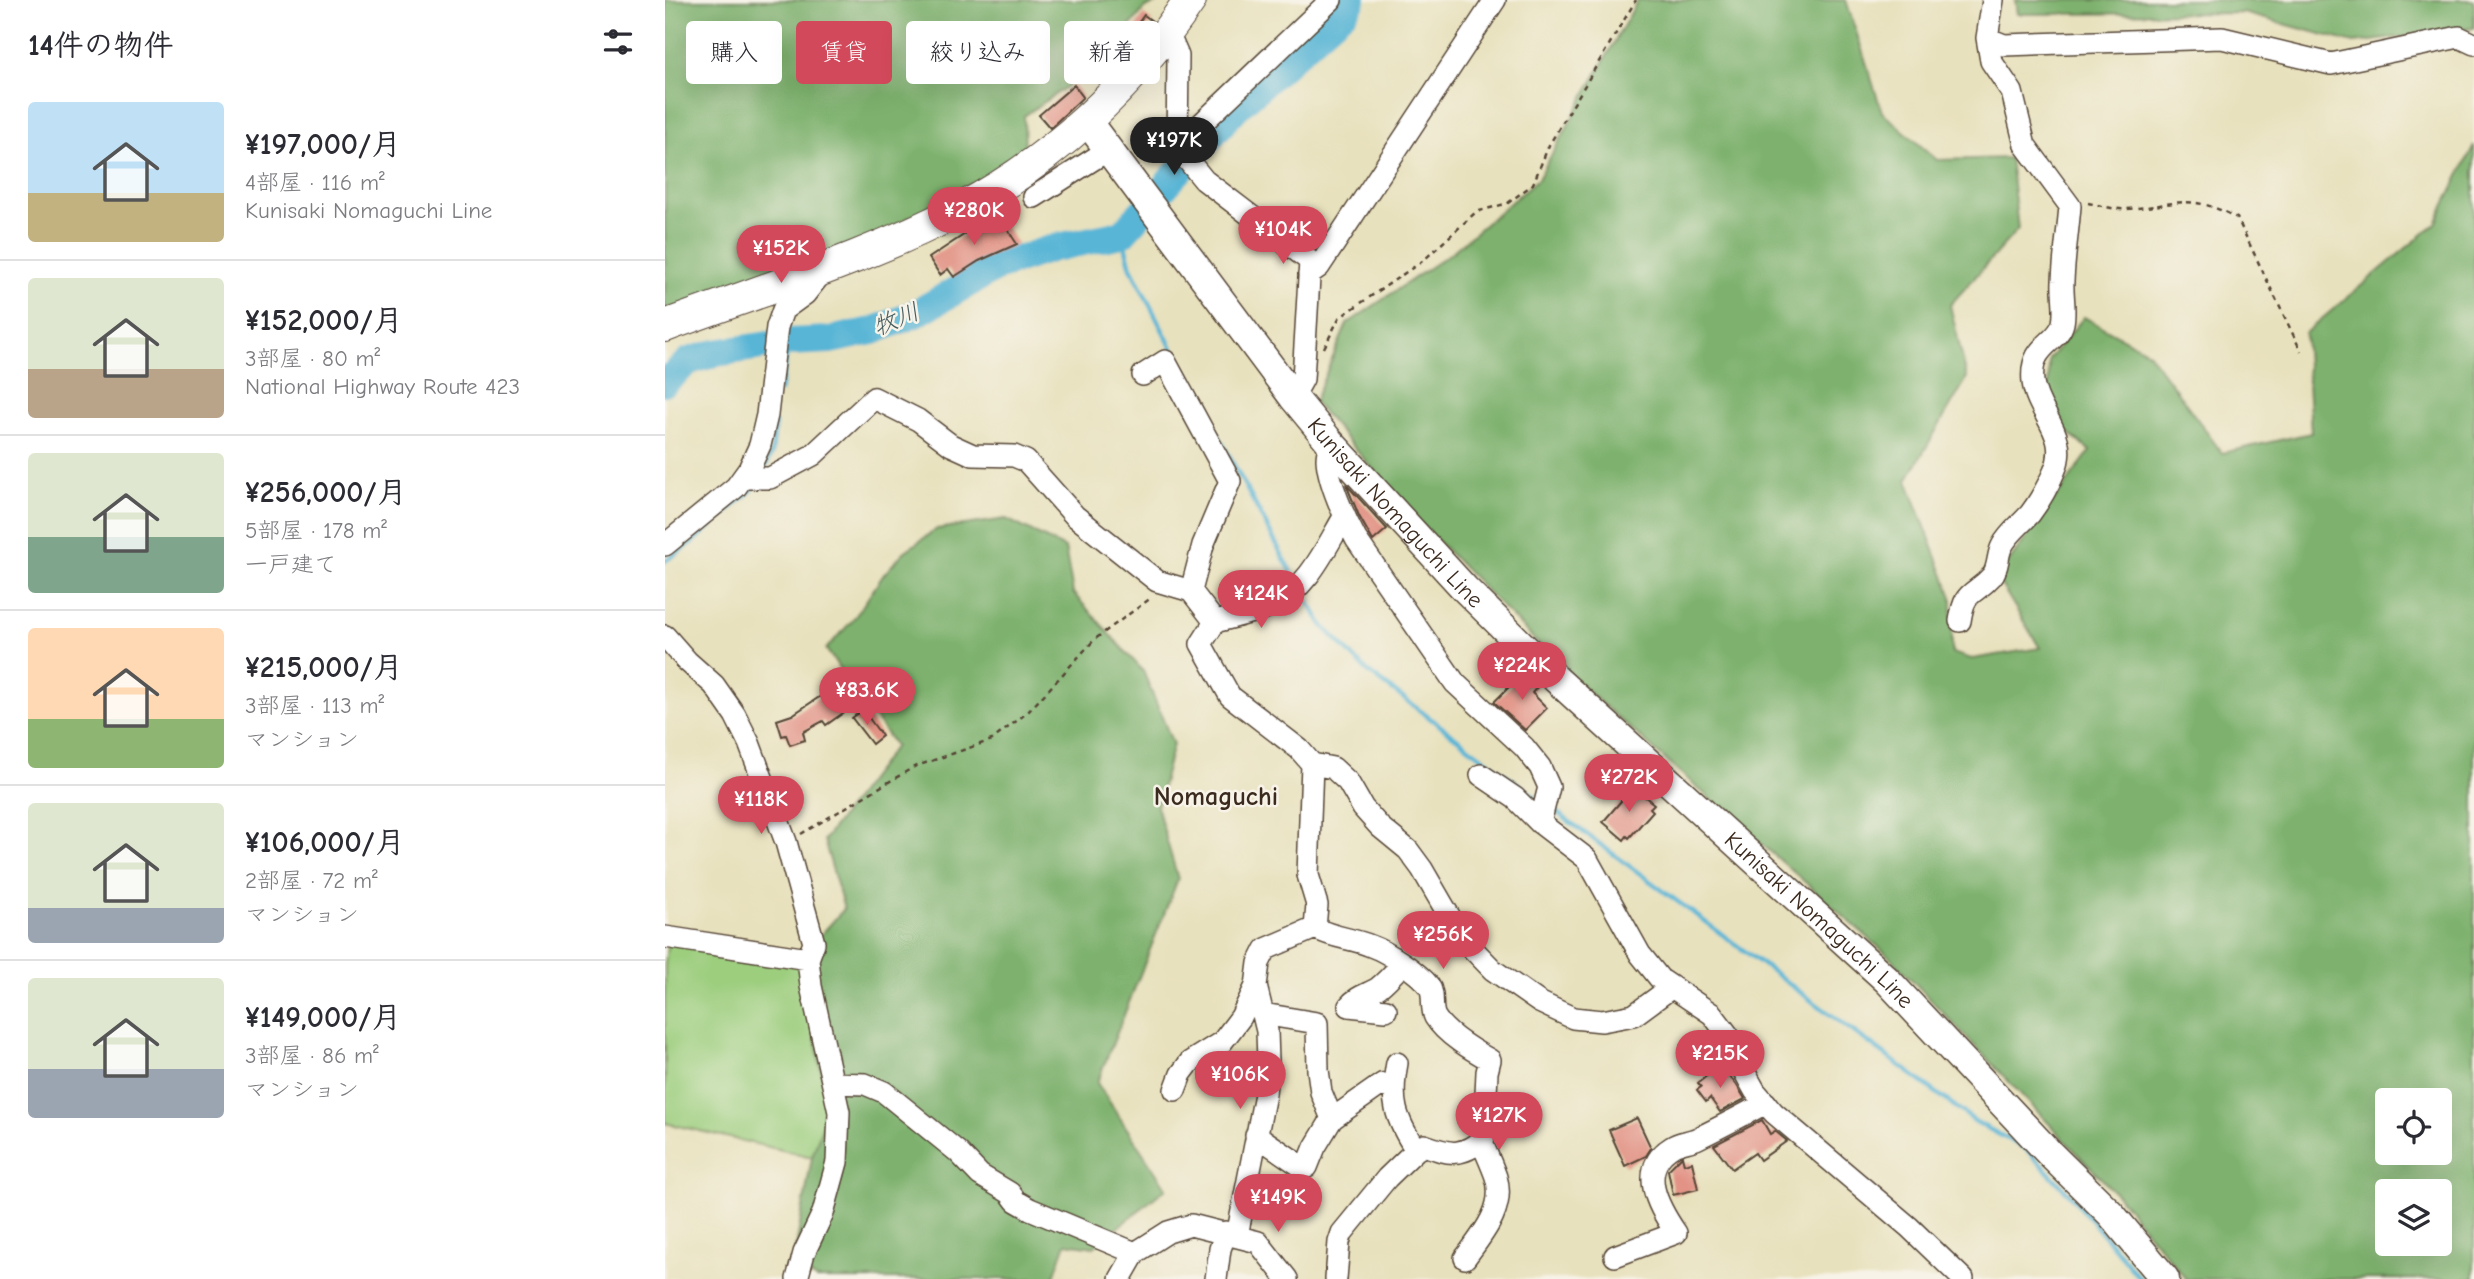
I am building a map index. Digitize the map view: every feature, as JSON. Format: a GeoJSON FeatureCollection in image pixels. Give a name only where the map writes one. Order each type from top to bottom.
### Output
{"type":"FeatureCollection","features":[{"type":"Feature","properties":{"kind":"highway"},"geometry":{"type":"LineString","coordinates":[[665,326],[905,236],[962,208],[1019,173],[1087,121],[1168,33],[1190,0]]}},
{"type":"Feature","properties":{"kind":"main road","name":"Kunisaki Nomaguchi Line"},"geometry":{"type":"LineString","coordinates":[[1087,121],[1159,219],[1298,388],[1330,442],[1465,589],[1556,679],[1887,980],[2042,1145],[2111,1214],[2165,1279]]}},
{"type":"Feature","properties":{"kind":"street"},"geometry":{"type":"LineString","coordinates":[[1177,147],[1331,0]]}},
{"type":"Feature","properties":{"kind":"street"},"geometry":{"type":"LineString","coordinates":[[1309,274],[1319,267],[1495,0]]}},
{"type":"Feature","properties":{"kind":"street"},"geometry":{"type":"LineString","coordinates":[[1960,621],[1962,606],[1967,596],[1994,574],[2002,545],[2032,511],[2055,471],[2059,452],[2056,434],[2033,384],[2033,367],[2037,355],[2061,329],[2064,320],[2063,282],[2070,206],[2025,145],[2012,93],[1991,61],[1987,38],[1993,0]]}},
{"type":"Feature","properties":{"kind":"street"},"geometry":{"type":"LineString","coordinates":[[1168,33],[1178,56],[1177,147],[1205,180],[1310,261],[1298,388]]}},
{"type":"Feature","properties":{"kind":"street"},"geometry":{"type":"LineString","coordinates":[[1987,38],[2004,45],[2222,38],[2331,64],[2459,37],[2474,44]]}},
{"type":"Feature","properties":{"kind":"street"},"geometry":{"type":"LineString","coordinates":[[1034,197],[1108,150]]}},
{"type":"Feature","properties":{"kind":"street"},"geometry":{"type":"LineString","coordinates":[[665,545],[736,487],[743,478],[760,445],[767,415],[777,327],[783,310],[805,294],[827,266]]}},
{"type":"Feature","properties":{"kind":"street"},"geometry":{"type":"LineString","coordinates":[[1143,375],[1165,361],[1230,481],[1203,545],[1191,591]]}},
{"type":"Feature","properties":{"kind":"street"},"geometry":{"type":"LineString","coordinates":[[743,478],[770,478],[813,455],[874,398],[918,420],[951,445],[973,455],[1014,456],[1026,461],[1075,516],[1157,581],[1191,591],[1215,622]]}},
{"type":"Feature","properties":{"kind":"street"},"geometry":{"type":"LineString","coordinates":[[1330,442],[1327,459],[1344,517],[1356,539],[1455,682],[1524,747],[1540,767],[1549,787],[1540,823]]}},
{"type":"Feature","properties":{"kind":"street"},"geometry":{"type":"LineString","coordinates":[[1344,517],[1311,572],[1288,595],[1272,605],[1215,622],[1201,644],[1230,695],[1299,749],[1312,764],[1333,768],[1348,782],[1363,808],[1380,827],[1408,850],[1422,869],[1462,939],[1493,970],[1539,1002],[1573,1018],[1602,1021],[1634,1015],[1672,987]]}},
{"type":"Feature","properties":{"kind":"street"},"geometry":{"type":"LineString","coordinates":[[665,636],[687,661],[714,685],[735,715],[755,758],[786,842],[814,943],[808,959],[811,986],[839,1112],[837,1162],[823,1213],[804,1253],[797,1279]]}},
{"type":"Feature","properties":{"kind":"street"},"geometry":{"type":"LineString","coordinates":[[1312,764],[1308,875],[1317,905],[1315,928]]}},
{"type":"Feature","properties":{"kind":"street"},"geometry":{"type":"LineString","coordinates":[[1481,775],[1515,798],[1540,823],[1587,859],[1640,954],[1660,979],[1712,1014],[1728,1035],[1740,1064],[1755,1091],[1766,1104],[1909,1227],[1962,1279]]}},
{"type":"Feature","properties":{"kind":"street"},"geometry":{"type":"LineString","coordinates":[[1175,1090],[1181,1074],[1190,1062],[1222,1042],[1241,1017],[1256,986],[1259,963],[1266,949],[1315,928],[1329,935],[1372,946],[1402,964],[1428,985],[1432,993],[1435,1016],[1450,1032],[1490,1060],[1484,1138],[1463,1152],[1450,1154],[1424,1145],[1416,1150],[1387,1178],[1342,1233],[1336,1279]]}},
{"type":"Feature","properties":{"kind":"street"},"geometry":{"type":"LineString","coordinates":[[665,937],[808,959]]}},
{"type":"Feature","properties":{"kind":"street"},"geometry":{"type":"LineString","coordinates":[[1386,1010],[1349,1006],[1389,979],[1402,964]]}},
{"type":"Feature","properties":{"kind":"street"},"geometry":{"type":"LineString","coordinates":[[1216,1279],[1220,1250],[1231,1234],[1265,1094],[1267,1031],[1256,986]]}},
{"type":"Feature","properties":{"kind":"street"},"geometry":{"type":"LineString","coordinates":[[1263,1014],[1317,1023],[1321,1092],[1332,1119]]}},
{"type":"Feature","properties":{"kind":"street"},"geometry":{"type":"LineString","coordinates":[[1397,1063],[1393,1090],[1394,1107],[1403,1130],[1416,1150]]}},
{"type":"Feature","properties":{"kind":"street"},"geometry":{"type":"LineString","coordinates":[[834,1083],[865,1084],[884,1091],[958,1152],[980,1175],[1010,1194],[1016,1201],[1135,1253]]}},
{"type":"Feature","properties":{"kind":"street"},"geometry":{"type":"LineString","coordinates":[[1256,1135],[1301,1166],[1307,1167],[1315,1147],[1332,1119],[1382,1084],[1393,1090]]}},
{"type":"Feature","properties":{"kind":"street"},"geometry":{"type":"LineString","coordinates":[[1615,1256],[1676,1233],[1653,1191],[1653,1172],[1658,1160],[1672,1146],[1694,1140],[1766,1104]]}},
{"type":"Feature","properties":{"kind":"street"},"geometry":{"type":"LineString","coordinates":[[1465,1258],[1490,1224],[1498,1199],[1498,1180],[1481,1140]]}},
{"type":"Feature","properties":{"kind":"street"},"geometry":{"type":"LineString","coordinates":[[1120,1279],[1135,1253],[1168,1232],[1191,1225],[1258,1242],[1287,1279]]}},
{"type":"Feature","properties":{"kind":"path"},"geometry":{"type":"LineString","coordinates":[[1298,388],[1314,368],[1339,318],[1424,260],[1476,212],[1508,203],[1533,184],[1555,135],[1636,0]]}},
{"type":"Feature","properties":{"kind":"path"},"geometry":{"type":"LineString","coordinates":[[2068,203],[2074,201],[2124,209],[2194,201],[2215,206],[2237,218],[2301,351]]}},
{"type":"Feature","properties":{"kind":"path"},"geometry":{"type":"LineString","coordinates":[[786,842],[914,767],[992,740],[1028,712],[1095,639],[1168,584]]}},
{"type":"Feature","properties":{"kind":"green space"},"geometry":{"type":"Polygon","coordinates":[[[665,0],[1165,0],[1145,8],[1134,21],[1064,21],[1064,84],[1071,84],[1024,116],[1025,155],[845,252],[665,316],[665,0]]]}},
{"type":"Feature","properties":{"kind":"green space"},"geometry":{"type":"Polygon","coordinates":[[[1638,0],[1846,0],[1882,112],[1937,160],[2010,158],[2018,229],[1950,305],[1967,378],[1907,480],[1952,597],[1952,653],[1972,659],[2040,648],[1997,578],[2090,451],[2048,415],[2049,359],[2084,317],[2148,352],[2222,453],[2311,433],[2305,333],[2436,223],[2474,145],[2474,1279],[2186,1279],[2118,1196],[1890,957],[1566,672],[1422,525],[1314,402],[1347,324],[1451,253],[1538,179],[1638,0]]]}},
{"type":"Feature","properties":{"kind":"green space"},"geometry":{"type":"Polygon","coordinates":[[[2015,0],[2474,0],[2474,28],[2354,43],[2243,13],[2017,14],[2015,0]]]}},
{"type":"Feature","properties":{"kind":"green space"},"geometry":{"type":"Polygon","coordinates":[[[1006,519],[1065,548],[1073,593],[1143,671],[1173,744],[1157,807],[1178,879],[1097,1083],[1166,1188],[1094,1247],[1066,1243],[1053,1279],[816,1279],[793,1264],[812,1157],[828,1110],[801,957],[844,909],[824,840],[895,746],[826,649],[853,620],[884,574],[904,552],[937,529],[1006,519]]]}},
{"type":"Feature","properties":{"kind":"green space"},"geometry":{"type":"Polygon","coordinates":[[[668,938],[801,957],[828,1110],[812,1157],[665,1123],[665,965],[668,938]]]}},
{"type":"Feature","properties":{"kind":"building"},"geometry":{"type":"Polygon","coordinates":[[[1144,15],[1152,21],[1140,21],[1144,15]]]}},
{"type":"Feature","properties":{"kind":"building"},"geometry":{"type":"Polygon","coordinates":[[[1074,85],[1083,97],[1050,128],[1039,115],[1074,85]]]}},
{"type":"Feature","properties":{"kind":"building"},"geometry":{"type":"Polygon","coordinates":[[[997,213],[1017,244],[979,261],[954,277],[948,269],[940,275],[929,258],[997,213]]]}},
{"type":"Feature","properties":{"kind":"building"},"geometry":{"type":"Polygon","coordinates":[[[1346,484],[1387,529],[1373,541],[1359,516],[1346,484]]]}},
{"type":"Feature","properties":{"kind":"building"},"geometry":{"type":"Polygon","coordinates":[[[1524,672],[1538,686],[1532,693],[1547,708],[1525,730],[1494,702],[1524,672]]]}},
{"type":"Feature","properties":{"kind":"building"},"geometry":{"type":"Polygon","coordinates":[[[833,688],[839,696],[843,693],[853,706],[826,725],[823,721],[803,732],[805,740],[790,745],[786,735],[782,736],[777,720],[792,715],[833,688]]]}},
{"type":"Feature","properties":{"kind":"building"},"geometry":{"type":"Polygon","coordinates":[[[863,710],[882,736],[872,744],[852,718],[863,710]]]}},
{"type":"Feature","properties":{"kind":"building"},"geometry":{"type":"Polygon","coordinates":[[[1633,787],[1654,804],[1650,808],[1653,811],[1629,838],[1627,836],[1624,840],[1603,822],[1633,787]]]}},
{"type":"Feature","properties":{"kind":"building"},"geometry":{"type":"Polygon","coordinates":[[[1720,1065],[1745,1099],[1720,1112],[1710,1098],[1706,1102],[1697,1090],[1701,1087],[1698,1083],[1720,1065]]]}},
{"type":"Feature","properties":{"kind":"building"},"geometry":{"type":"Polygon","coordinates":[[[1637,1118],[1651,1148],[1646,1156],[1625,1166],[1609,1130],[1637,1118]]]}},
{"type":"Feature","properties":{"kind":"building"},"geometry":{"type":"Polygon","coordinates":[[[1762,1120],[1770,1134],[1775,1131],[1787,1141],[1760,1160],[1755,1153],[1732,1169],[1714,1145],[1762,1120]]]}},
{"type":"Feature","properties":{"kind":"building"},"geometry":{"type":"Polygon","coordinates":[[[1682,1156],[1684,1164],[1692,1162],[1698,1189],[1673,1195],[1668,1170],[1682,1156]]]}},
{"type":"Feature","properties":{"kind":"waterway","name":"牧川"},"geometry":{"type":"LineString","coordinates":[[665,382],[689,361],[716,353],[789,342],[830,340],[873,331],[915,314],[997,267],[1053,248],[1122,234],[1236,108],[1345,10],[1352,0]]}},
{"type":"Feature","properties":{"kind":"waterway"},"geometry":{"type":"LineString","coordinates":[[1122,234],[1131,268],[1296,581]]}},
{"type":"Feature","properties":{"kind":"waterway"},"geometry":{"type":"LineString","coordinates":[[780,391],[789,342]]}},
{"type":"Feature","properties":{"kind":"waterway"},"geometry":{"type":"LineString","coordinates":[[763,472],[772,453],[775,423]]}},
{"type":"Feature","properties":{"kind":"waterway"},"geometry":{"type":"LineString","coordinates":[[665,561],[692,543],[756,486]]}},
{"type":"Feature","properties":{"kind":"waterway"},"geometry":{"type":"LineString","coordinates":[[1302,591],[1323,626],[1367,671],[1538,799]]}},
{"type":"Feature","properties":{"kind":"waterway"},"geometry":{"type":"LineString","coordinates":[[1551,808],[1976,1122],[2026,1149],[2073,1198],[2140,1279]]}},
{"type":"Feature","properties":{"kind":"district","name":"Nomaguchi"},"geometry":{"type":"Point","coordinates":[1216,797]}}]}
